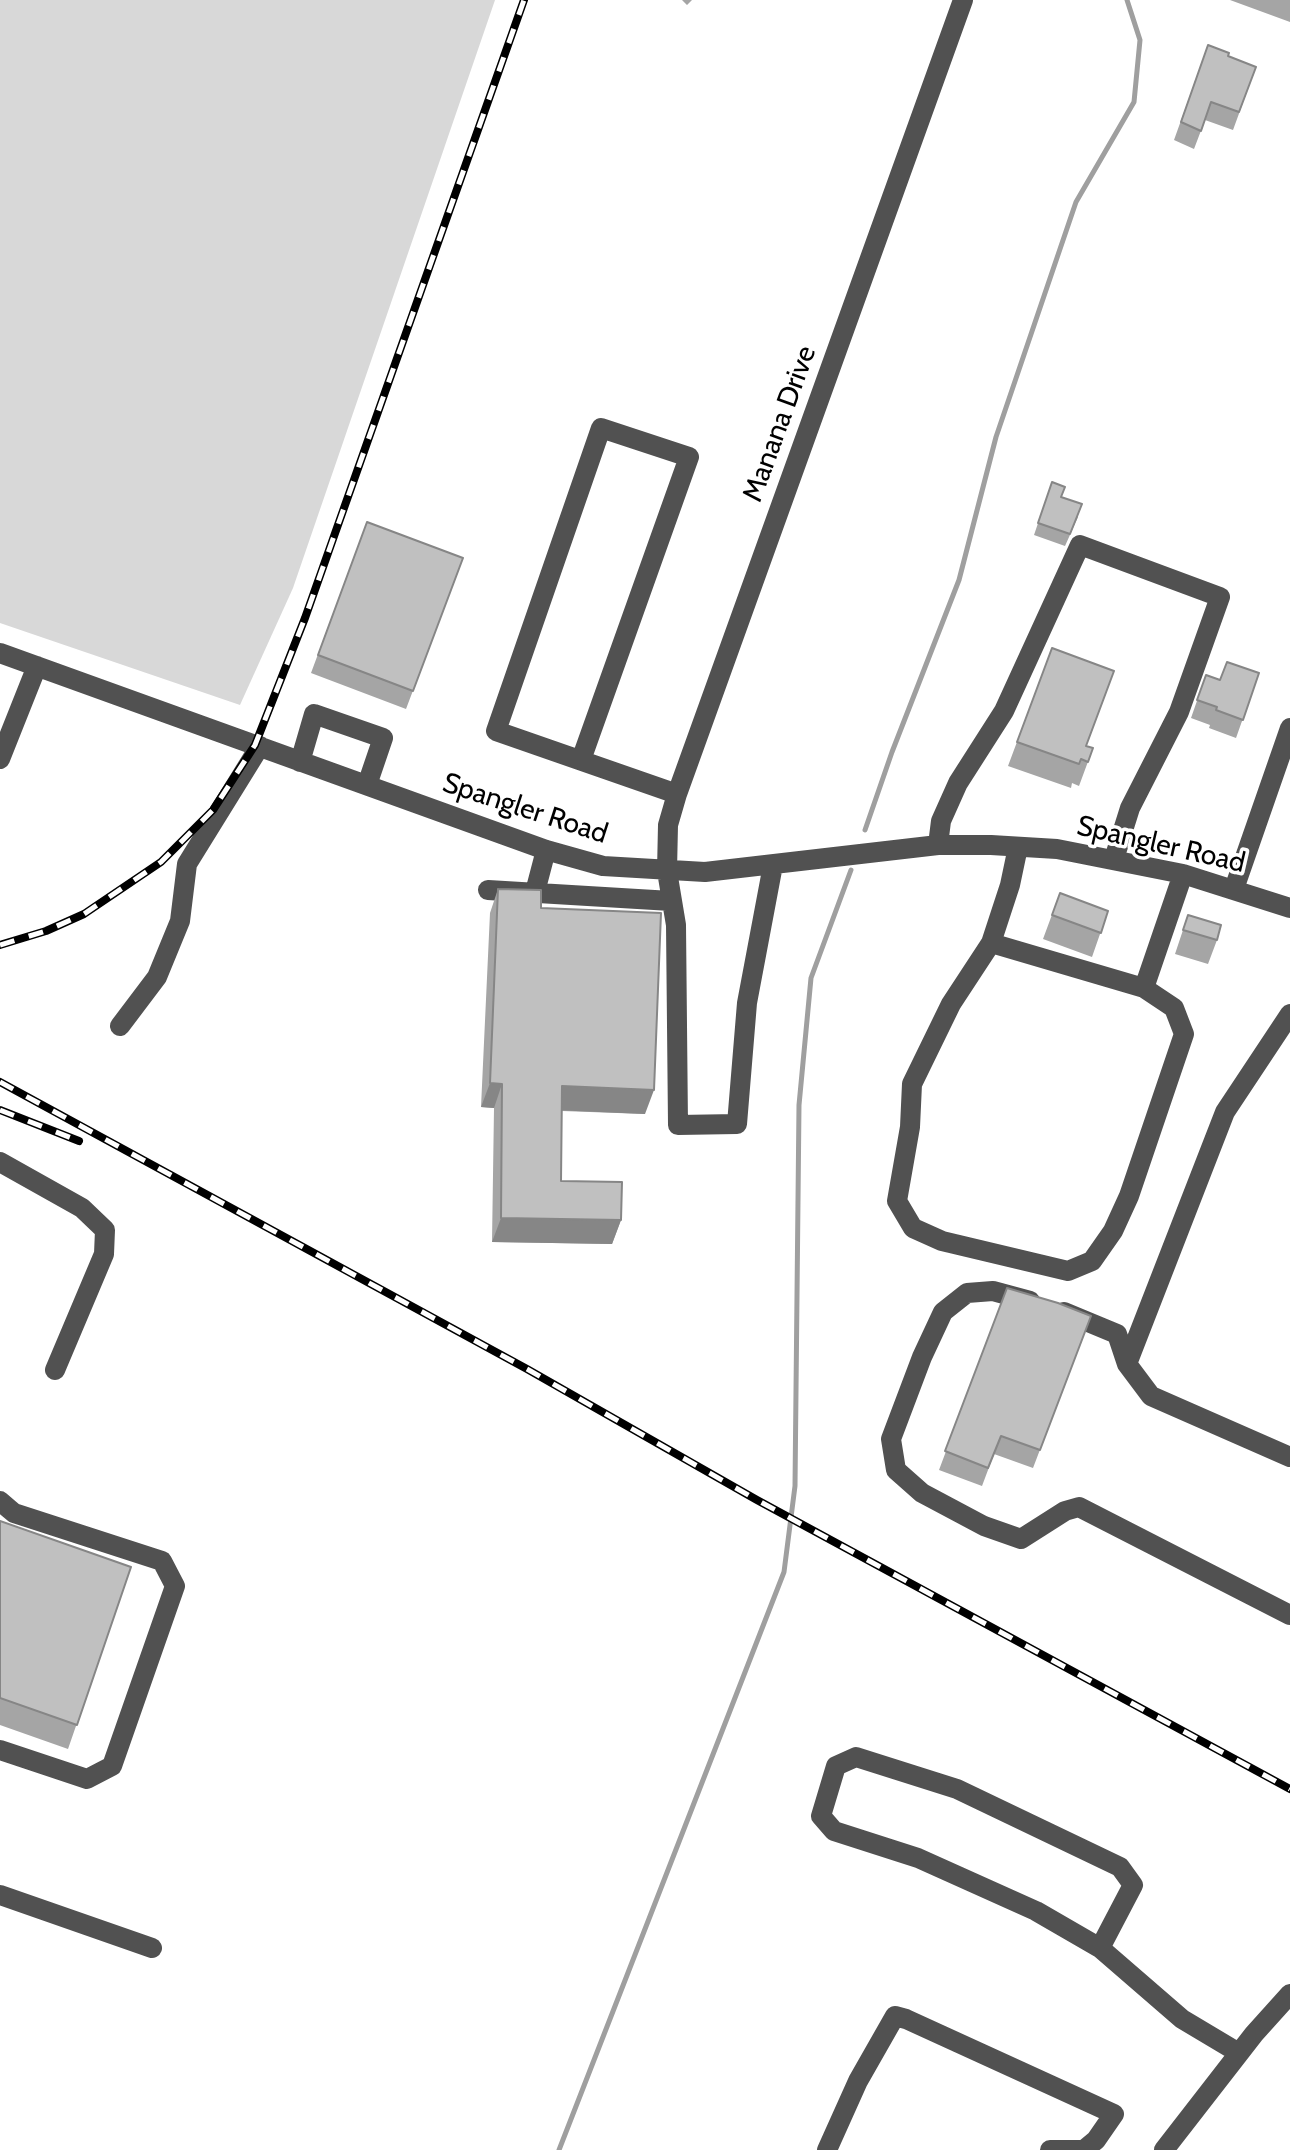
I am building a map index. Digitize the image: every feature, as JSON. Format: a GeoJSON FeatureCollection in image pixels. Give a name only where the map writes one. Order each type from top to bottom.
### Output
{"type":"FeatureCollection","features":[{"type":"Feature","properties":{"kind":"street","name":"Manana Drive"},"geometry":{"type":"LineString","coordinates":[[773,865],[747,1003],[737,1124],[678,1125],[676,925],[667,871],[668,825],[963,0]]}},
{"type":"Feature","properties":{"kind":"street"},"geometry":{"type":"LineString","coordinates":[[581,760],[689,457],[601,428],[496,731],[677,794]]}},
{"type":"Feature","properties":{"kind":"street"},"geometry":{"type":"LineString","coordinates":[[938,845],[941,821],[958,783],[1004,711],[1080,545],[1220,597],[1179,712],[1130,808],[1114,859]]}},
{"type":"Feature","properties":{"kind":"street","name":"Spangler Road"},"geometry":{"type":"LineString","coordinates":[[0,653],[546,850],[603,866],[705,872],[938,845],[1057,849],[1183,874],[1290,908]]}},
{"type":"Feature","properties":{"kind":"street"},"geometry":{"type":"LineString","coordinates":[[0,759],[37,666]]}},
{"type":"Feature","properties":{"kind":"street"},"geometry":{"type":"LineString","coordinates":[[300,762],[314,714],[383,738],[367,785]]}},
{"type":"Feature","properties":{"kind":"street"},"geometry":{"type":"LineString","coordinates":[[1234,889],[1290,728]]}},
{"type":"Feature","properties":{"kind":"street"},"geometry":{"type":"LineString","coordinates":[[120,1026],[157,977],[180,921],[187,864],[260,746]]}},
{"type":"Feature","properties":{"kind":"street"},"geometry":{"type":"LineString","coordinates":[[991,943],[1144,988],[1174,1008],[1184,1034],[1129,1196],[1113,1231],[1092,1261],[1068,1271],[942,1241],[913,1228],[897,1201],[910,1127],[912,1084],[951,1004],[991,943],[1018,847]]}},
{"type":"Feature","properties":{"kind":"street"},"geometry":{"type":"LineString","coordinates":[[535,892],[546,850]]}},
{"type":"Feature","properties":{"kind":"street"},"geometry":{"type":"LineString","coordinates":[[1144,988],[1183,874]]}},
{"type":"Feature","properties":{"kind":"street"},"geometry":{"type":"LineString","coordinates":[[488,890],[671,901]]}},
{"type":"Feature","properties":{"kind":"street"},"geometry":{"type":"LineString","coordinates":[[1127,1364],[1225,1112],[1290,1014]]}},
{"type":"Feature","properties":{"kind":"street"},"geometry":{"type":"LineString","coordinates":[[0,1162],[82,1208],[105,1230],[104,1254],[55,1370]]}},
{"type":"Feature","properties":{"kind":"street"},"geometry":{"type":"LineString","coordinates":[[1290,1457],[1151,1396],[1127,1364],[1117,1334],[1056,1309],[993,1291],[967,1293],[943,1312],[891,1439],[896,1470],[922,1493],[984,1526],[1021,1539],[1065,1511],[1079,1507],[1290,1615]]}},
{"type":"Feature","properties":{"kind":"street"},"geometry":{"type":"LineString","coordinates":[[0,1501],[14,1513],[162,1561],[175,1586],[112,1766],[87,1779],[0,1750]]}},
{"type":"Feature","properties":{"kind":"street"},"geometry":{"type":"LineString","coordinates":[[1100,1948],[1133,1885],[1120,1867],[957,1789],[856,1757],[836,1766],[821,1816],[834,1831],[918,1858],[1036,1911],[1100,1948],[1182,2019],[1239,2053]]}},
{"type":"Feature","properties":{"kind":"street"},"geometry":{"type":"LineString","coordinates":[[0,1895],[152,1948]]}},
{"type":"Feature","properties":{"kind":"street"},"geometry":{"type":"LineString","coordinates":[[1164,2150],[1239,2053],[1290,1994]]}},
{"type":"Feature","properties":{"kind":"street"},"geometry":{"type":"LineString","coordinates":[[827,2150],[858,2081],[895,2016],[1114,2114],[1096,2140],[1084,2150],[1050,2150]]}},
{"type":"Feature","properties":{"kind":"shaded area"},"geometry":{"type":"Polygon","coordinates":[[[0,0],[495,0],[293,588],[240,705],[0,623],[0,0]]]}},
{"type":"Feature","properties":{"kind":"building"},"geometry":{"type":"Polygon","coordinates":[[[1208,45],[1256,67],[1239,112],[1211,102],[1201,131],[1181,122],[1208,45]]]}},
{"type":"Feature","properties":{"kind":"building"},"geometry":{"type":"Polygon","coordinates":[[[1052,482],[1065,487],[1061,497],[1082,504],[1070,534],[1038,523],[1052,482]]]}},
{"type":"Feature","properties":{"kind":"building"},"geometry":{"type":"Polygon","coordinates":[[[367,522],[463,558],[413,691],[318,655],[367,522]]]}},
{"type":"Feature","properties":{"kind":"building"},"geometry":{"type":"Polygon","coordinates":[[[1052,648],[1114,671],[1086,746],[1093,748],[1088,762],[1081,759],[1079,764],[1017,742],[1052,648]]]}},
{"type":"Feature","properties":{"kind":"building"},"geometry":{"type":"Polygon","coordinates":[[[1227,662],[1259,673],[1243,720],[1197,700],[1206,675],[1220,680],[1227,662]]]}},
{"type":"Feature","properties":{"kind":"building"},"geometry":{"type":"Polygon","coordinates":[[[498,889],[541,890],[541,908],[661,913],[654,1090],[562,1086],[561,1181],[622,1182],[621,1220],[501,1218],[502,1084],[490,1083],[498,889]]]}},
{"type":"Feature","properties":{"kind":"building"},"geometry":{"type":"Polygon","coordinates":[[[1060,893],[1108,911],[1101,933],[1052,915],[1060,893]]]}},
{"type":"Feature","properties":{"kind":"building"},"geometry":{"type":"Polygon","coordinates":[[[1188,915],[1221,925],[1217,940],[1183,930],[1188,915]]]}},
{"type":"Feature","properties":{"kind":"building"},"geometry":{"type":"Polygon","coordinates":[[[1007,1288],[1091,1316],[1040,1450],[1001,1436],[988,1468],[945,1451],[1007,1288]]]}},
{"type":"Feature","properties":{"kind":"building"},"geometry":{"type":"Polygon","coordinates":[[[0,1521],[131,1567],[77,1725],[0,1698],[0,1521]]]}},
{"type":"Feature","properties":{"kind":"waterway"},"geometry":{"type":"LineString","coordinates":[[865,830],[959,580],[996,437],[1076,202],[1134,102],[1140,40],[1127,0]]}},
{"type":"Feature","properties":{"kind":"waterway"},"geometry":{"type":"LineString","coordinates":[[559,2150],[784,1572],[795,1486],[799,1105],[811,978],[851,870]]}},
{"type":"Feature","properties":{"kind":"railway"},"geometry":{"type":"LineString","coordinates":[[0,945],[46,931],[84,914],[161,862],[213,810],[255,745],[305,618],[524,0]]}},
{"type":"Feature","properties":{"kind":"railway"},"geometry":{"type":"LineString","coordinates":[[0,1082],[527,1369],[757,1500],[1290,1789]]}},
{"type":"Feature","properties":{"kind":"railway"},"geometry":{"type":"LineString","coordinates":[[0,1110],[79,1141]]}}]}
